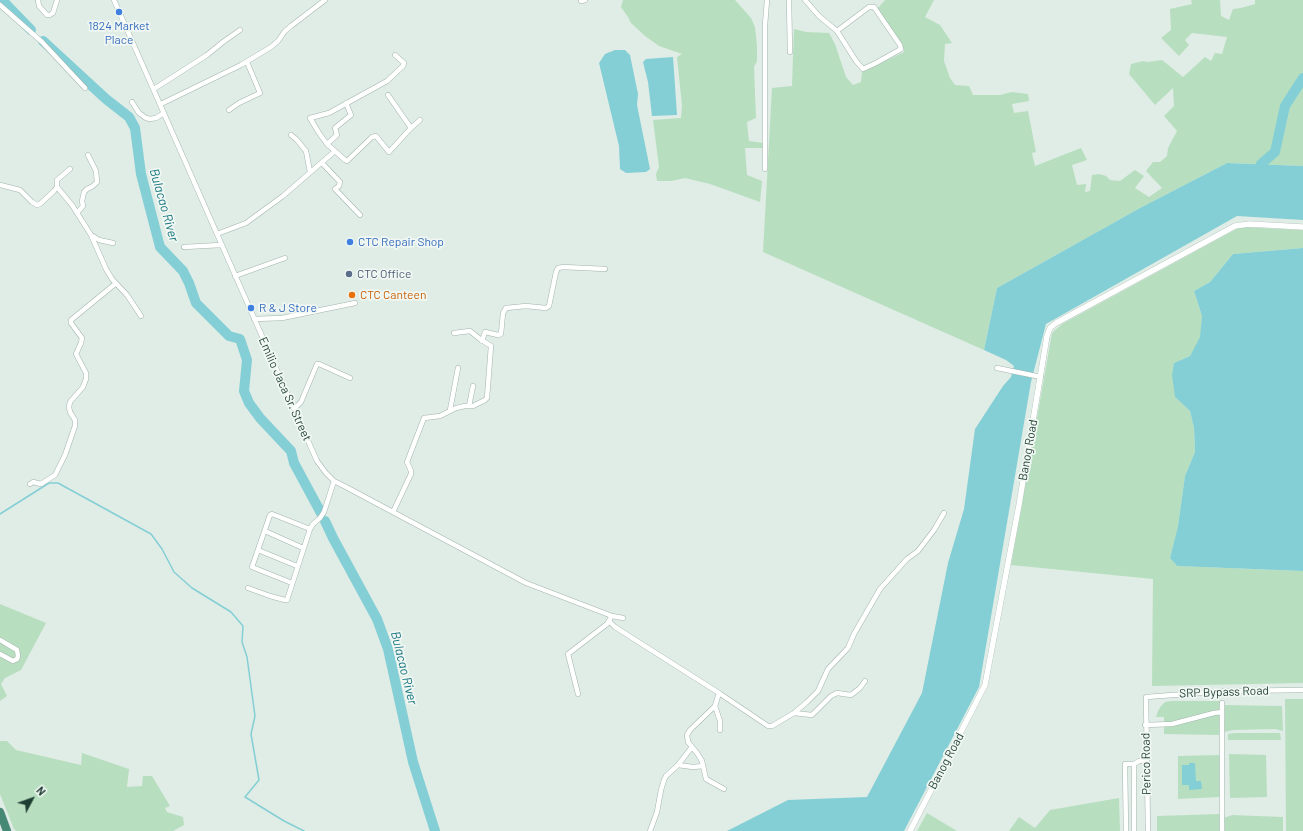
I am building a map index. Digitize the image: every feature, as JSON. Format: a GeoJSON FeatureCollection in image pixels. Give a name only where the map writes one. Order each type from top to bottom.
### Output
{"type":"FeatureCollection","features":[{"type":"Feature","properties":{"kind":"highway"},"geometry":{"type":"LineString","coordinates":[[0,812],[7,831]]}},
{"type":"Feature","properties":{"kind":"street"},"geometry":{"type":"LineString","coordinates":[[38,0],[39,6],[47,15],[50,16],[53,13],[57,0]]}},
{"type":"Feature","properties":{"kind":"street","name":"Emilio Jaca Sr. Street"},"geometry":{"type":"LineString","coordinates":[[114,0],[234,276],[317,461],[326,473],[334,481],[526,583],[612,616],[623,618]]}},
{"type":"Feature","properties":{"kind":"street"},"geometry":{"type":"LineString","coordinates":[[160,104],[247,62],[275,44],[285,31],[325,0]]}},
{"type":"Feature","properties":{"kind":"street"},"geometry":{"type":"LineString","coordinates":[[765,169],[765,25],[767,0]]}},
{"type":"Feature","properties":{"kind":"street"},"geometry":{"type":"LineString","coordinates":[[788,0],[790,52]]}},
{"type":"Feature","properties":{"kind":"street"},"geometry":{"type":"LineString","coordinates":[[805,0],[818,16],[837,31],[856,61],[863,69],[901,49],[900,45],[874,7],[869,7],[837,31]]}},
{"type":"Feature","properties":{"kind":"street"},"geometry":{"type":"LineString","coordinates":[[0,5],[42,42],[85,88]]}},
{"type":"Feature","properties":{"kind":"street"},"geometry":{"type":"LineString","coordinates":[[154,89],[207,55],[222,42],[240,30]]}},
{"type":"Feature","properties":{"kind":"street"},"geometry":{"type":"LineString","coordinates":[[395,54],[404,63],[403,66],[387,81],[329,113],[310,118],[318,133],[327,144],[347,161],[372,137],[376,136],[389,152],[420,120]]}},
{"type":"Feature","properties":{"kind":"street"},"geometry":{"type":"LineString","coordinates":[[230,110],[239,103],[260,93],[247,62]]}},
{"type":"Feature","properties":{"kind":"street"},"geometry":{"type":"LineString","coordinates":[[388,95],[411,128]]}},
{"type":"Feature","properties":{"kind":"street"},"geometry":{"type":"LineString","coordinates":[[132,102],[139,113],[146,118],[156,118],[164,114]]}},
{"type":"Feature","properties":{"kind":"street"},"geometry":{"type":"LineString","coordinates":[[327,144],[337,135],[334,128],[351,115],[346,103]]}},
{"type":"Feature","properties":{"kind":"street"},"geometry":{"type":"LineString","coordinates":[[291,135],[306,151],[310,172]]}},
{"type":"Feature","properties":{"kind":"street"},"geometry":{"type":"LineString","coordinates":[[217,234],[246,222],[283,196],[335,151]]}},
{"type":"Feature","properties":{"kind":"street"},"geometry":{"type":"LineString","coordinates":[[77,213],[83,206],[82,201],[84,192],[97,182],[96,171],[88,155]]}},
{"type":"Feature","properties":{"kind":"street"},"geometry":{"type":"LineString","coordinates":[[322,162],[340,182],[339,186],[335,189],[360,215]]}},
{"type":"Feature","properties":{"kind":"street"},"geometry":{"type":"LineString","coordinates":[[70,169],[57,180],[57,187],[77,213],[91,235],[106,269],[115,284],[127,295],[140,316]]}},
{"type":"Feature","properties":{"kind":"street"},"geometry":{"type":"LineString","coordinates":[[0,185],[20,190],[37,205],[40,204],[57,187]]}},
{"type":"Feature","properties":{"kind":"street","name":"Banog Road"},"geometry":{"type":"LineString","coordinates":[[910,831],[985,685],[1048,332],[1050,328],[1056,323],[1235,226],[1249,224],[1303,227]]}},
{"type":"Feature","properties":{"kind":"street"},"geometry":{"type":"LineString","coordinates":[[91,235],[99,240],[113,242]]}},
{"type":"Feature","properties":{"kind":"street"},"geometry":{"type":"LineString","coordinates":[[184,247],[221,245]]}},
{"type":"Feature","properties":{"kind":"street"},"geometry":{"type":"LineString","coordinates":[[234,276],[285,258]]}},
{"type":"Feature","properties":{"kind":"street"},"geometry":{"type":"LineString","coordinates":[[482,341],[485,332],[498,336],[501,334],[503,313],[506,308],[526,306],[546,308],[549,306],[558,268],[605,269]]}},
{"type":"Feature","properties":{"kind":"street"},"geometry":{"type":"LineString","coordinates":[[30,484],[33,482],[41,484],[55,475],[65,455],[75,426],[70,412],[70,402],[83,387],[86,379],[86,373],[76,354],[82,338],[71,323],[71,320],[115,284]]}},
{"type":"Feature","properties":{"kind":"street"},"geometry":{"type":"LineString","coordinates":[[254,319],[282,318],[355,302]]}},
{"type":"Feature","properties":{"kind":"street"},"geometry":{"type":"LineString","coordinates":[[393,512],[411,474],[407,462],[423,420],[427,417],[440,416],[456,408],[473,406],[485,400],[488,395],[491,346],[470,331],[454,333]]}},
{"type":"Feature","properties":{"kind":"street"},"geometry":{"type":"LineString","coordinates":[[294,409],[300,402],[317,364],[350,378]]}},
{"type":"Feature","properties":{"kind":"street"},"geometry":{"type":"LineString","coordinates":[[450,410],[458,368]]}},
{"type":"Feature","properties":{"kind":"street"},"geometry":{"type":"LineString","coordinates":[[997,368],[1041,377]]}},
{"type":"Feature","properties":{"kind":"street"},"geometry":{"type":"LineString","coordinates":[[469,406],[473,386]]}},
{"type":"Feature","properties":{"kind":"street"},"geometry":{"type":"LineString","coordinates":[[248,588],[285,600],[287,599],[310,529],[324,512],[334,481]]}},
{"type":"Feature","properties":{"kind":"street"},"geometry":{"type":"LineString","coordinates":[[610,621],[615,627],[720,693],[768,726],[772,726],[794,713],[818,691],[828,669],[848,648],[854,634],[880,589],[907,559],[918,551],[934,530],[944,513]]}},
{"type":"Feature","properties":{"kind":"street"},"geometry":{"type":"LineString","coordinates":[[292,582],[252,567],[271,514],[310,529]]}},
{"type":"Feature","properties":{"kind":"street"},"geometry":{"type":"LineString","coordinates":[[265,531],[303,548]]}},
{"type":"Feature","properties":{"kind":"street"},"geometry":{"type":"LineString","coordinates":[[258,550],[297,566]]}},
{"type":"Feature","properties":{"kind":"street"},"geometry":{"type":"LineString","coordinates":[[578,694],[568,654],[607,624],[612,616]]}},
{"type":"Feature","properties":{"kind":"street"},"geometry":{"type":"LineString","coordinates":[[0,640],[16,650],[18,656],[17,659],[13,661],[0,654]]}},
{"type":"Feature","properties":{"kind":"street"},"geometry":{"type":"LineString","coordinates":[[794,713],[812,715],[831,696],[837,693],[851,695],[860,688],[865,681]]}},
{"type":"Feature","properties":{"kind":"street","name":"SRP Bypass Road"},"geometry":{"type":"LineString","coordinates":[[1146,696],[1226,691],[1303,690]]}},
{"type":"Feature","properties":{"kind":"street"},"geometry":{"type":"LineString","coordinates":[[720,693],[715,706],[690,730],[687,735],[688,742],[702,761],[706,779],[724,789]]}},
{"type":"Feature","properties":{"kind":"street","name":"Perico Road"},"geometry":{"type":"LineString","coordinates":[[1146,696],[1145,725],[1148,831]]}},
{"type":"Feature","properties":{"kind":"street"},"geometry":{"type":"LineString","coordinates":[[1222,703],[1222,831]]}},
{"type":"Feature","properties":{"kind":"street"},"geometry":{"type":"LineString","coordinates":[[715,706],[720,721],[720,730]]}},
{"type":"Feature","properties":{"kind":"street"},"geometry":{"type":"LineString","coordinates":[[1145,725],[1172,724],[1222,712]]}},
{"type":"Feature","properties":{"kind":"street"},"geometry":{"type":"LineString","coordinates":[[650,831],[658,812],[661,790],[666,776],[678,765],[692,747]]}},
{"type":"Feature","properties":{"kind":"street"},"geometry":{"type":"LineString","coordinates":[[1134,764],[1139,761],[1146,760]]}},
{"type":"Feature","properties":{"kind":"street","name":"Perico Road"},"geometry":{"type":"LineString","coordinates":[[1126,831],[1125,764],[1134,764],[1134,831]]}},
{"type":"Feature","properties":{"kind":"street"},"geometry":{"type":"LineString","coordinates":[[678,765],[693,767],[703,766]]}},
{"type":"Feature","properties":{"kind":"green space"},"geometry":{"type":"Polygon","coordinates":[[[623,0],[735,0],[751,18],[755,27],[757,46],[757,61],[754,67],[756,118],[747,122],[749,141],[763,143],[764,148],[745,148],[747,175],[762,181],[760,202],[710,184],[685,178],[671,181],[657,181],[656,174],[659,167],[653,120],[681,118],[682,106],[677,57],[682,54],[659,46],[645,36],[631,23],[621,7],[623,0]]]}},
{"type":"Feature","properties":{"kind":"green space"},"geometry":{"type":"Polygon","coordinates":[[[885,0],[934,0],[925,17],[940,25],[952,43],[945,44],[944,61],[950,78],[955,85],[969,86],[973,95],[1000,95],[1012,92],[1028,94],[1029,101],[1012,104],[1014,113],[1028,111],[1036,152],[1032,153],[1035,166],[1081,148],[1087,160],[1072,165],[1077,185],[1086,184],[1085,192],[1090,191],[1092,175],[1099,174],[1106,176],[1110,180],[1120,181],[1135,170],[1144,176],[1135,188],[1149,197],[1162,188],[1146,171],[1153,162],[1160,162],[1167,156],[1168,148],[1177,131],[1164,116],[1174,106],[1173,88],[1155,105],[1129,74],[1131,64],[1143,61],[1148,62],[1162,60],[1183,77],[1205,57],[1211,61],[1215,53],[1222,54],[1227,37],[1192,33],[1185,40],[1189,45],[1179,56],[1161,38],[1171,30],[1170,9],[1192,4],[1191,0],[1220,0],[1221,16],[1229,20],[1233,9],[1255,4],[1255,0],[1303,0],[1303,166],[1227,163],[1140,208],[997,288],[984,350],[763,252],[772,88],[792,86],[794,29],[806,32],[829,33],[835,44],[846,77],[853,85],[861,82],[862,72],[904,52],[904,49],[877,9],[885,0]]]}},
{"type":"Feature","properties":{"kind":"green space"},"geometry":{"type":"Polygon","coordinates":[[[1240,227],[1303,230],[1303,248],[1233,254],[1210,282],[1194,291],[1202,316],[1201,337],[1190,356],[1174,363],[1175,397],[1190,411],[1194,428],[1195,452],[1185,476],[1178,526],[1170,558],[1177,566],[1303,571],[1303,683],[1152,686],[1153,579],[1011,565],[1052,333],[1062,324],[1240,227]]]}},
{"type":"Feature","properties":{"kind":"green space"},"geometry":{"type":"Polygon","coordinates":[[[0,604],[46,623],[21,670],[5,678],[1,684],[7,696],[0,701],[0,604]]]}},
{"type":"Feature","properties":{"kind":"green space"},"geometry":{"type":"Polygon","coordinates":[[[1285,699],[1303,699],[1303,831],[1286,831],[1285,699]]]}},
{"type":"Feature","properties":{"kind":"green space"},"geometry":{"type":"Polygon","coordinates":[[[1220,701],[1219,735],[1164,734],[1164,717],[1156,717],[1161,706],[1165,702],[1220,701]]]}},
{"type":"Feature","properties":{"kind":"green space"},"geometry":{"type":"Polygon","coordinates":[[[1225,705],[1282,706],[1283,731],[1275,729],[1233,730],[1224,732],[1225,705]]]}},
{"type":"Feature","properties":{"kind":"green space"},"geometry":{"type":"Polygon","coordinates":[[[1280,733],[1281,740],[1228,740],[1228,734],[1280,733]]]}},
{"type":"Feature","properties":{"kind":"green space"},"geometry":{"type":"Polygon","coordinates":[[[0,741],[7,741],[16,750],[81,765],[82,753],[129,769],[127,787],[142,786],[143,776],[152,776],[170,806],[165,808],[167,812],[183,817],[184,825],[173,831],[16,831],[0,794],[0,741]]]}},
{"type":"Feature","properties":{"kind":"green space"},"geometry":{"type":"Polygon","coordinates":[[[1229,754],[1266,755],[1267,797],[1230,798],[1229,754]]]}},
{"type":"Feature","properties":{"kind":"green space"},"geometry":{"type":"Polygon","coordinates":[[[1220,755],[1220,797],[1178,799],[1178,756],[1220,755]]]}},
{"type":"Feature","properties":{"kind":"green space"},"geometry":{"type":"Polygon","coordinates":[[[1119,798],[1120,831],[1009,831],[1019,817],[1035,828],[1050,810],[1119,798]]]}},
{"type":"Feature","properties":{"kind":"green space"},"geometry":{"type":"Polygon","coordinates":[[[927,813],[957,831],[917,831],[927,813]]]}},
{"type":"Feature","properties":{"kind":"green space"},"geometry":{"type":"Polygon","coordinates":[[[1220,814],[1220,831],[1157,831],[1157,816],[1220,814]]]}},
{"type":"Feature","properties":{"kind":"green space"},"geometry":{"type":"Polygon","coordinates":[[[1232,815],[1283,817],[1283,831],[1225,831],[1224,818],[1232,815]]]}},
{"type":"Feature","properties":{"kind":"water"},"geometry":{"type":"Polygon","coordinates":[[[615,50],[625,50],[630,55],[638,94],[637,105],[650,169],[646,172],[626,173],[620,169],[619,146],[599,63],[605,54],[615,50]]]}},
{"type":"Feature","properties":{"kind":"water"},"geometry":{"type":"Polygon","coordinates":[[[673,57],[677,115],[652,116],[648,82],[643,62],[646,59],[673,57]]]}},
{"type":"Feature","properties":{"kind":"water"},"geometry":{"type":"Polygon","coordinates":[[[1227,163],[1303,166],[1303,220],[1237,216],[1046,324],[1031,382],[979,687],[904,831],[727,831],[788,800],[867,797],[922,693],[948,563],[964,509],[975,429],[1003,386],[1011,377],[1014,366],[1006,360],[984,350],[997,288],[1140,208],[1227,163]]]}},
{"type":"Feature","properties":{"kind":"water"},"geometry":{"type":"Polygon","coordinates":[[[1303,248],[1303,571],[1177,566],[1170,558],[1178,526],[1185,476],[1195,452],[1194,428],[1190,411],[1175,397],[1172,375],[1174,363],[1190,356],[1200,337],[1202,316],[1194,291],[1210,282],[1233,254],[1303,248]]]}},
{"type":"Feature","properties":{"kind":"water"},"geometry":{"type":"Polygon","coordinates":[[[1189,763],[1195,763],[1196,781],[1201,781],[1202,789],[1189,790],[1189,785],[1182,785],[1182,765],[1189,765],[1189,763]]]}},
{"type":"Feature","properties":{"kind":"waterway","name":"Bulacao River"},"geometry":{"type":"LineString","coordinates":[[2,0],[31,30]]}},
{"type":"Feature","properties":{"kind":"waterway","name":"Bulacao River"},"geometry":{"type":"LineString","coordinates":[[43,41],[106,99],[129,117],[135,128],[141,174],[160,247],[183,271],[196,303],[229,336],[240,339],[247,360],[244,391],[249,403],[260,418],[291,451],[294,463],[321,513]]}},
{"type":"Feature","properties":{"kind":"waterway"},"geometry":{"type":"LineString","coordinates":[[1261,164],[1275,152],[1285,106],[1303,78]]}},
{"type":"Feature","properties":{"kind":"waterway"},"geometry":{"type":"LineString","coordinates":[[0,514],[49,483],[58,483],[151,534],[162,549],[174,572],[192,588],[231,612],[243,626],[242,642],[247,657],[255,716],[251,734],[259,780],[245,797],[284,821],[304,831]]}},
{"type":"Feature","properties":{"kind":"waterway","name":"Bulacao River"},"geometry":{"type":"LineString","coordinates":[[325,521],[377,619],[388,649],[413,762],[435,831]]}},
{"type":"Feature","properties":{"kind":"place","name":"1824 Market Place"},"geometry":{"type":"Point","coordinates":[119,12]}},
{"type":"Feature","properties":{"kind":"place","name":"CTC Repair Shop"},"geometry":{"type":"Point","coordinates":[350,242]}},
{"type":"Feature","properties":{"kind":"place","name":"CTC Office"},"geometry":{"type":"Point","coordinates":[349,274]}},
{"type":"Feature","properties":{"kind":"place","name":"CTC Canteen"},"geometry":{"type":"Point","coordinates":[352,295]}},
{"type":"Feature","properties":{"kind":"place","name":"R & J Store"},"geometry":{"type":"Point","coordinates":[251,308]}}]}
